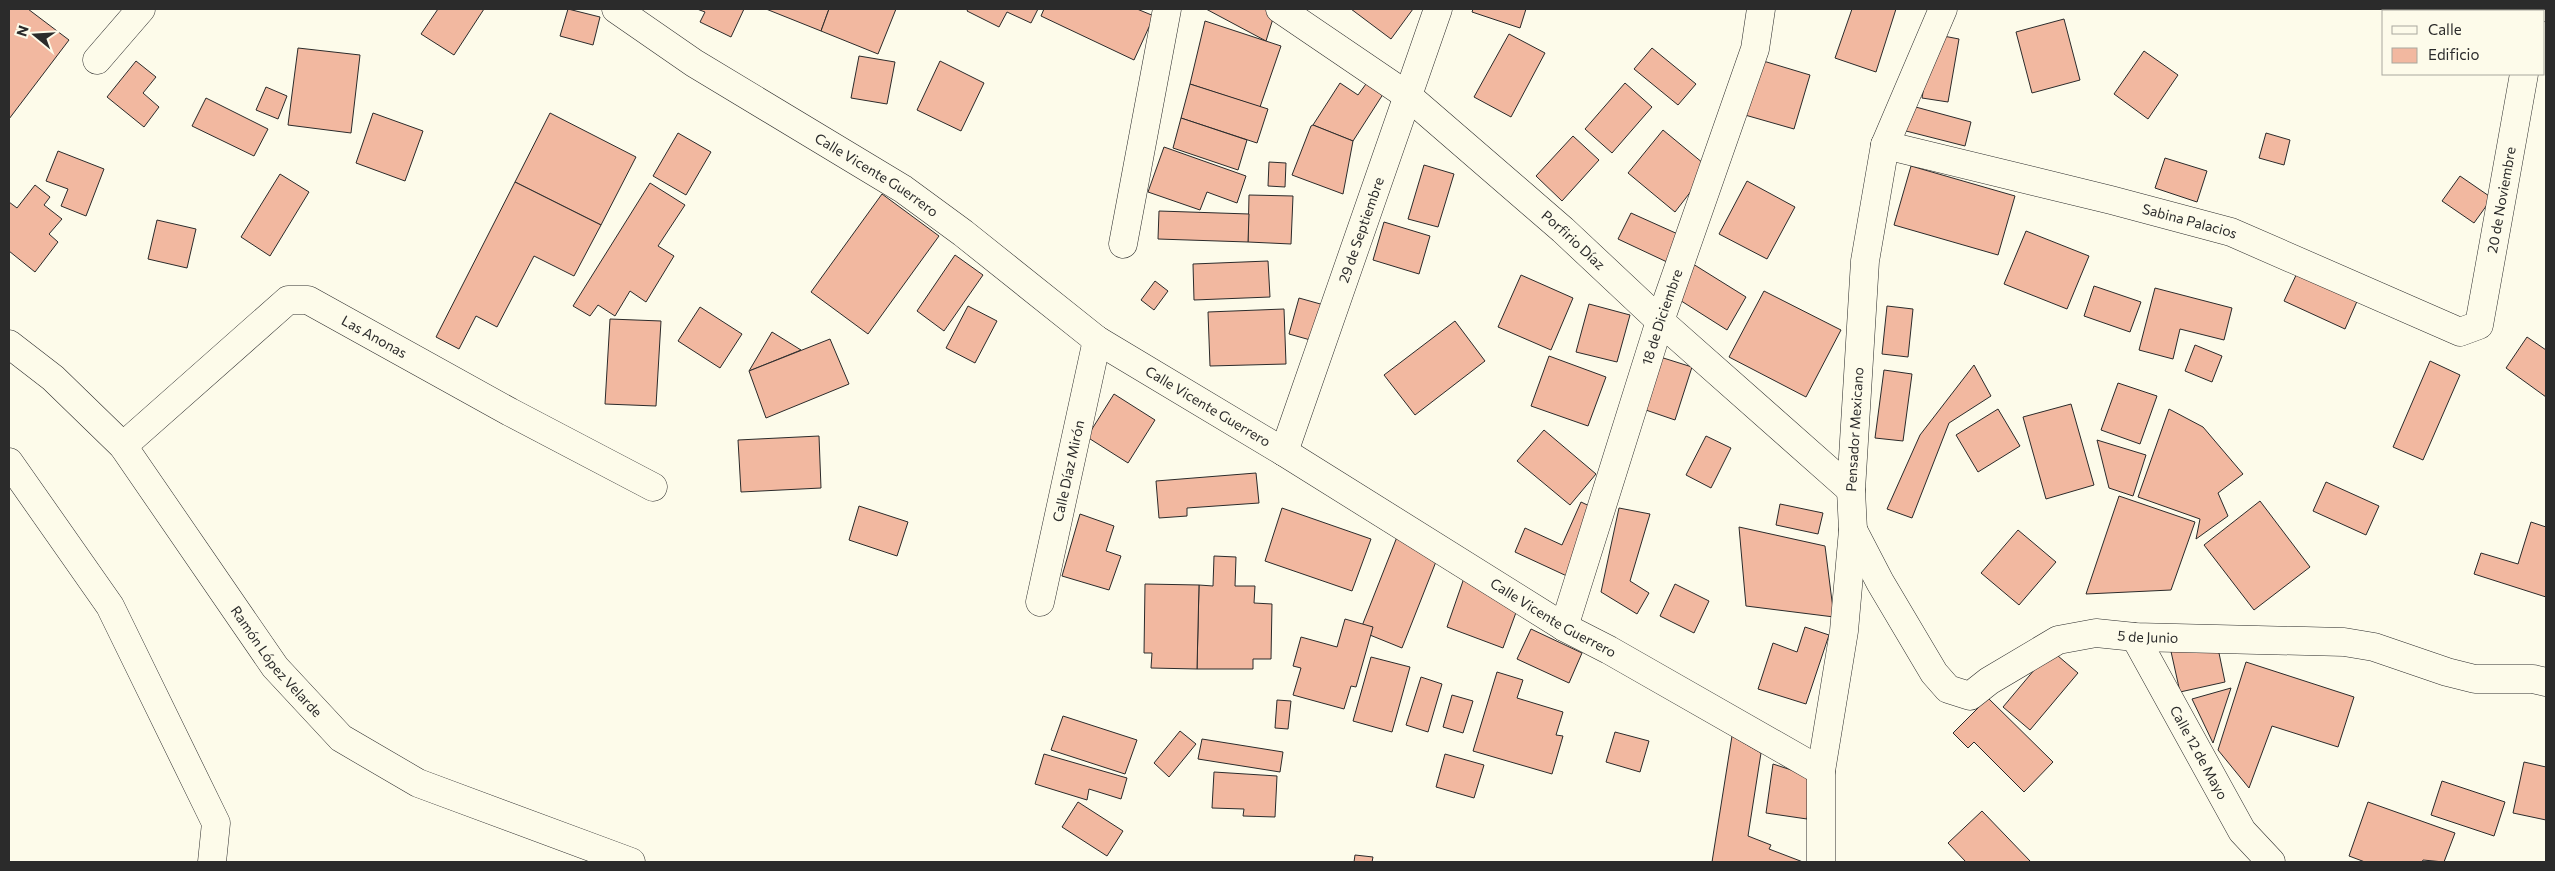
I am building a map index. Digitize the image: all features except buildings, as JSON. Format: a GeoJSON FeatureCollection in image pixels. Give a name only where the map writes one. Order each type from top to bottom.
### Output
{"type":"FeatureCollection","features":[{"type":"Feature","properties":{"kind":"street"},"geometry":{"type":"LineString","coordinates":[[97,60],[141,9]]}},
{"type":"Feature","properties":{"kind":"street","name":"Calle Vicente Guerrero"},"geometry":{"type":"LineString","coordinates":[[616,9],[694,63],[903,189],[963,233],[1097,340],[1284,452],[1564,626],[1821,772]]}},
{"type":"Feature","properties":{"kind":"street"},"geometry":{"type":"LineString","coordinates":[[1123,244],[1167,9]]}},
{"type":"Feature","properties":{"kind":"street","name":"Porfirio Díaz"},"geometry":{"type":"LineString","coordinates":[[1280,9],[1408,96],[1563,230],[1660,321],[1851,490]]}},
{"type":"Feature","properties":{"kind":"street","name":"29 de Septiembre"},"geometry":{"type":"LineString","coordinates":[[1284,452],[1438,9]]}},
{"type":"Feature","properties":{"kind":"street","name":"18 de Diciembre"},"geometry":{"type":"LineString","coordinates":[[1564,626],[1660,321],[1755,49],[1761,9]]}},
{"type":"Feature","properties":{"kind":"street","name":"Pensador Mexicano"},"geometry":{"type":"LineString","coordinates":[[1821,862],[1821,772],[1844,631],[1854,530],[1851,490],[1865,261],[1885,145],[1943,9]]}},
{"type":"Feature","properties":{"kind":"street","name":"20 de Noviembre"},"geometry":{"type":"LineString","coordinates":[[2479,326],[2524,75]]}},
{"type":"Feature","properties":{"kind":"street","name":"Sabina Palacios"},"geometry":{"type":"LineString","coordinates":[[1885,145],[2111,200],[2231,232],[2460,332],[2479,326]]}},
{"type":"Feature","properties":{"kind":"street","name":"Las Anonas"},"geometry":{"type":"LineString","coordinates":[[124,446],[288,300],[308,300],[510,412],[653,488]]}},
{"type":"Feature","properties":{"kind":"street","name":"Calle Díaz Mirón"},"geometry":{"type":"LineString","coordinates":[[1040,602],[1097,340]]}},
{"type":"Feature","properties":{"kind":"street","name":"Ramón López Velarde"},"geometry":{"type":"LineString","coordinates":[[9,344],[53,378],[124,446],[275,667],[341,738],[418,784],[632,862]]}},
{"type":"Feature","properties":{"kind":"street"},"geometry":{"type":"LineString","coordinates":[[9,462],[110,606],[216,823],[212,862]]}},
{"type":"Feature","properties":{"kind":"street","name":"5 de Junio"},"geometry":{"type":"LineString","coordinates":[[1854,530],[1880,582],[1934,673],[1948,689],[1970,696],[1989,681],[2058,640],[2096,633],[2135,638],[2344,642],[2374,647],[2447,672],[2475,679],[2533,679],[2546,682]]}},
{"type":"Feature","properties":{"kind":"street","name":"Calle 12 de Mayo"},"geometry":{"type":"LineString","coordinates":[[2135,638],[2242,831],[2271,862]]}}]}
